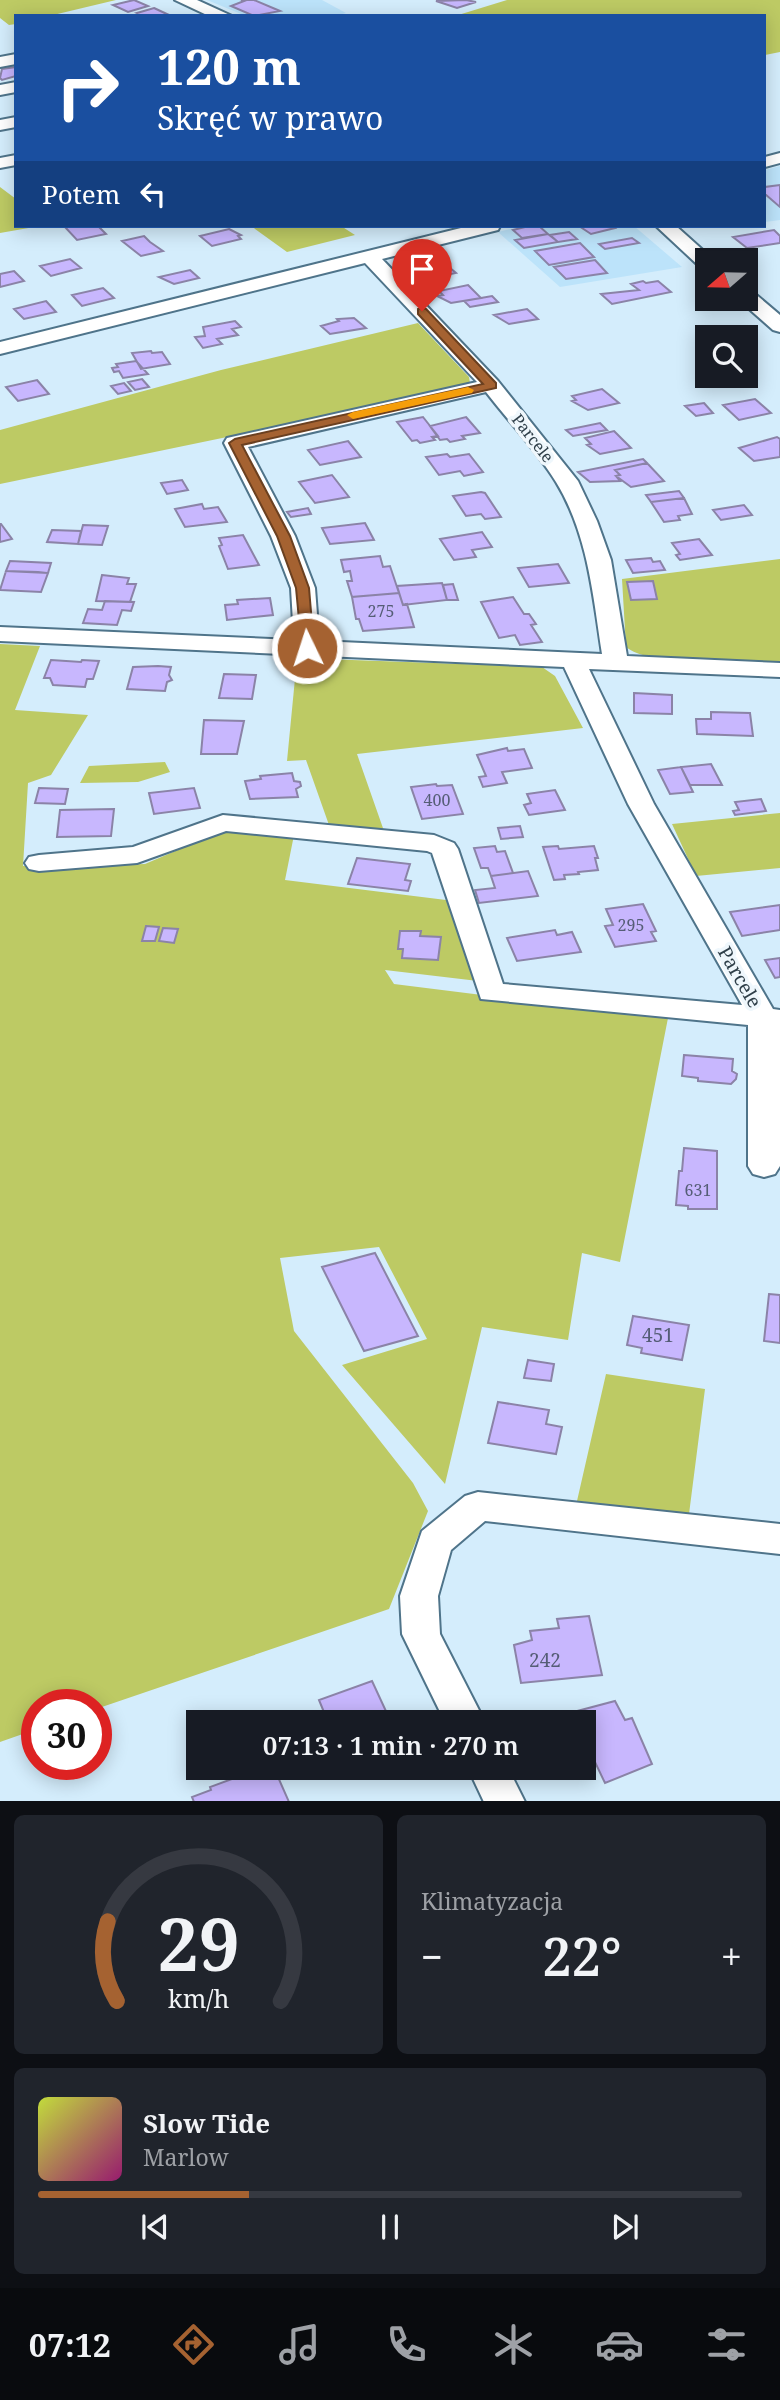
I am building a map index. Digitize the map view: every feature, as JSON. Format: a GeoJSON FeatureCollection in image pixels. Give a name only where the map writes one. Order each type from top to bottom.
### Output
{"type":"FeatureCollection","features":[{"type":"Feature","properties":{"kind":"street"},"geometry":{"type":"LineString","coordinates":[[183,0],[219,14]]}},
{"type":"Feature","properties":{"kind":"street"},"geometry":{"type":"LineString","coordinates":[[0,348],[483,228]]}},
{"type":"Feature","properties":{"kind":"street"},"geometry":{"type":"LineString","coordinates":[[667,228],[695,252]]}},
{"type":"Feature","properties":{"kind":"street","name":"Parcele"},"geometry":{"type":"LineString","coordinates":[[369,256],[491,385],[567,481],[586,521],[599,560],[616,663]]}},
{"type":"Feature","properties":{"kind":"street"},"geometry":{"type":"LineString","coordinates":[[758,307],[780,326]]}},
{"type":"Feature","properties":{"kind":"street"},"geometry":{"type":"LineString","coordinates":[[307,648],[303,588],[283,536],[235,443],[491,385]]}},
{"type":"Feature","properties":{"kind":"street"},"geometry":{"type":"LineString","coordinates":[[0,634],[780,670]]}},
{"type":"Feature","properties":{"kind":"street","name":"Parcele"},"geometry":{"type":"LineString","coordinates":[[573,660],[641,804],[772,1018]]}},
{"type":"Feature","properties":{"kind":"street"},"geometry":{"type":"LineString","coordinates":[[39,863],[137,855],[223,823],[434,843],[444,849],[491,992],[772,1018],[764,1166]]}},
{"type":"Feature","properties":{"kind":"street"},"geometry":{"type":"LineString","coordinates":[[459,1710],[421,1634],[419,1596],[435,1542],[478,1506],[780,1539]]}},
{"type":"Feature","properties":{"kind":"street"},"geometry":{"type":"LineString","coordinates":[[494,1780],[505,1801]]}},
{"type":"Feature","properties":{"kind":"shaded area"},"geometry":{"type":"Polygon","coordinates":[[[207,0],[322,0],[346,13],[343,14],[241,14],[207,0]]]}},
{"type":"Feature","properties":{"kind":"shaded area"},"geometry":{"type":"Polygon","coordinates":[[[780,166],[780,220],[766,222],[766,170],[780,166]]]}},
{"type":"Feature","properties":{"kind":"shaded area"},"geometry":{"type":"Polygon","coordinates":[[[515,228],[636,228],[682,267],[560,287],[498,232],[515,228]]]}},
{"type":"Feature","properties":{"kind":"green space"},"geometry":{"type":"Polygon","coordinates":[[[0,0],[116,0],[57,14],[14,14],[14,24],[9,25],[0,18],[0,0]]]}},
{"type":"Feature","properties":{"kind":"green space"},"geometry":{"type":"Polygon","coordinates":[[[507,0],[780,0],[780,52],[766,55],[766,14],[462,14],[507,0]]]}},
{"type":"Feature","properties":{"kind":"green space"},"geometry":{"type":"Polygon","coordinates":[[[0,187],[14,198],[14,228],[29,228],[0,233],[0,187]]]}},
{"type":"Feature","properties":{"kind":"green space"},"geometry":{"type":"Polygon","coordinates":[[[254,228],[344,228],[355,235],[287,252],[254,228]]]}},
{"type":"Feature","properties":{"kind":"green space"},"geometry":{"type":"Polygon","coordinates":[[[418,323],[469,377],[470,383],[459,389],[0,484],[0,430],[221,370],[418,323]]]}},
{"type":"Feature","properties":{"kind":"green space"},"geometry":{"type":"Polygon","coordinates":[[[780,559],[780,664],[676,661],[655,658],[626,647],[622,579],[780,559]]]}},
{"type":"Feature","properties":{"kind":"green space"},"geometry":{"type":"Polygon","coordinates":[[[0,644],[40,646],[15,710],[88,715],[51,775],[28,783],[23,866],[145,864],[227,829],[294,835],[285,880],[446,900],[478,981],[385,970],[394,984],[668,1018],[620,1262],[582,1253],[568,1340],[482,1327],[445,1484],[342,1365],[427,1339],[379,1247],[280,1258],[294,1331],[413,1483],[428,1511],[389,1609],[112,1704],[112,1689],[21,1689],[21,1735],[0,1742],[0,644]]]}},
{"type":"Feature","properties":{"kind":"green space"},"geometry":{"type":"Polygon","coordinates":[[[297,658],[542,667],[555,676],[583,728],[357,754],[384,831],[329,825],[306,760],[287,761],[297,658]]]}},
{"type":"Feature","properties":{"kind":"green space"},"geometry":{"type":"Polygon","coordinates":[[[165,762],[170,772],[138,782],[80,783],[89,766],[165,762]]]}},
{"type":"Feature","properties":{"kind":"green space"},"geometry":{"type":"Polygon","coordinates":[[[780,813],[780,868],[696,876],[672,824],[780,813]]]}},
{"type":"Feature","properties":{"kind":"green space"},"geometry":{"type":"Polygon","coordinates":[[[606,1374],[705,1389],[689,1514],[577,1501],[606,1374]]]}},
{"type":"Feature","properties":{"kind":"building"},"geometry":{"type":"Polygon","coordinates":[[[134,0],[148,6],[128,12],[113,5],[134,0]]]}},
{"type":"Feature","properties":{"kind":"building"},"geometry":{"type":"Polygon","coordinates":[[[241,0],[254,0],[280,11],[249,14],[231,6],[244,1],[241,0]]]}},
{"type":"Feature","properties":{"kind":"building"},"geometry":{"type":"Polygon","coordinates":[[[436,1],[476,2],[457,8],[436,1]]]}},
{"type":"Feature","properties":{"kind":"building"},"geometry":{"type":"Polygon","coordinates":[[[154,8],[167,14],[140,14],[137,13],[154,8]]]}},
{"type":"Feature","properties":{"kind":"building"},"geometry":{"type":"Polygon","coordinates":[[[14,67],[14,77],[2,80],[2,69],[14,67]]]}},
{"type":"Feature","properties":{"kind":"building"},"geometry":{"type":"Polygon","coordinates":[[[780,185],[780,207],[766,195],[766,187],[780,185]]]}},
{"type":"Feature","properties":{"kind":"building"},"geometry":{"type":"Polygon","coordinates":[[[66,228],[100,228],[106,234],[77,240],[66,228]]]}},
{"type":"Feature","properties":{"kind":"building"},"geometry":{"type":"Polygon","coordinates":[[[541,228],[548,234],[522,238],[513,230],[541,228]]]}},
{"type":"Feature","properties":{"kind":"building"},"geometry":{"type":"Polygon","coordinates":[[[582,228],[615,228],[591,234],[582,228]]]}},
{"type":"Feature","properties":{"kind":"building"},"geometry":{"type":"Polygon","coordinates":[[[229,229],[241,235],[238,236],[241,239],[212,246],[200,236],[229,229]]]}},
{"type":"Feature","properties":{"kind":"building"},"geometry":{"type":"Polygon","coordinates":[[[774,230],[780,236],[780,243],[747,248],[733,237],[774,230]]]}},
{"type":"Feature","properties":{"kind":"building"},"geometry":{"type":"Polygon","coordinates":[[[569,232],[577,239],[558,242],[550,235],[569,232]]]}},
{"type":"Feature","properties":{"kind":"building"},"geometry":{"type":"Polygon","coordinates":[[[548,234],[558,242],[524,248],[515,240],[548,234]]]}},
{"type":"Feature","properties":{"kind":"building"},"geometry":{"type":"Polygon","coordinates":[[[144,236],[163,251],[141,256],[122,241],[144,236]]]}},
{"type":"Feature","properties":{"kind":"building"},"geometry":{"type":"Polygon","coordinates":[[[632,238],[639,243],[605,249],[599,244],[632,238]]]}},
{"type":"Feature","properties":{"kind":"building"},"geometry":{"type":"Polygon","coordinates":[[[580,243],[594,257],[549,265],[535,251],[580,243]]]}},
{"type":"Feature","properties":{"kind":"building"},"geometry":{"type":"Polygon","coordinates":[[[70,259],[81,268],[51,276],[40,266],[70,259]]]}},
{"type":"Feature","properties":{"kind":"building"},"geometry":{"type":"Polygon","coordinates":[[[595,260],[607,273],[566,279],[554,267],[595,260]]]}},
{"type":"Feature","properties":{"kind":"building"},"geometry":{"type":"Polygon","coordinates":[[[443,262],[456,273],[431,278],[419,268],[443,262]]]}},
{"type":"Feature","properties":{"kind":"building"},"geometry":{"type":"Polygon","coordinates":[[[190,270],[199,278],[174,284],[159,277],[190,270]]]}},
{"type":"Feature","properties":{"kind":"building"},"geometry":{"type":"Polygon","coordinates":[[[14,271],[24,281],[0,287],[0,274],[14,271]]]}},
{"type":"Feature","properties":{"kind":"building"},"geometry":{"type":"Polygon","coordinates":[[[658,281],[671,292],[612,304],[601,294],[639,290],[631,284],[658,281]]]}},
{"type":"Feature","properties":{"kind":"building"},"geometry":{"type":"Polygon","coordinates":[[[468,285],[481,298],[451,303],[437,296],[443,295],[439,291],[468,285]]]}},
{"type":"Feature","properties":{"kind":"building"},"geometry":{"type":"Polygon","coordinates":[[[103,288],[114,298],[82,306],[72,295],[103,288]]]}},
{"type":"Feature","properties":{"kind":"building"},"geometry":{"type":"Polygon","coordinates":[[[492,296],[498,302],[470,307],[464,301],[492,296]]]}},
{"type":"Feature","properties":{"kind":"building"},"geometry":{"type":"Polygon","coordinates":[[[46,301],[56,312],[24,319],[14,309],[46,301]]]}},
{"type":"Feature","properties":{"kind":"building"},"geometry":{"type":"Polygon","coordinates":[[[527,309],[538,319],[509,324],[494,315],[527,309]]]}},
{"type":"Feature","properties":{"kind":"building"},"geometry":{"type":"Polygon","coordinates":[[[354,318],[366,328],[330,334],[321,326],[339,321],[337,319],[354,318]]]}},
{"type":"Feature","properties":{"kind":"building"},"geometry":{"type":"Polygon","coordinates":[[[235,321],[241,327],[232,329],[238,335],[217,339],[222,344],[203,348],[195,337],[205,336],[203,327],[235,321]]]}},
{"type":"Feature","properties":{"kind":"building"},"geometry":{"type":"Polygon","coordinates":[[[162,352],[170,364],[141,369],[132,353],[162,352]]]}},
{"type":"Feature","properties":{"kind":"building"},"geometry":{"type":"Polygon","coordinates":[[[136,361],[148,374],[123,378],[119,371],[114,372],[112,368],[118,367],[116,364],[136,361]]]}},
{"type":"Feature","properties":{"kind":"building"},"geometry":{"type":"Polygon","coordinates":[[[142,379],[149,387],[135,390],[128,382],[142,379]]]}},
{"type":"Feature","properties":{"kind":"building"},"geometry":{"type":"Polygon","coordinates":[[[37,380],[49,394],[18,401],[6,387],[37,380]]]}},
{"type":"Feature","properties":{"kind":"building"},"geometry":{"type":"Polygon","coordinates":[[[124,383],[131,391],[118,394],[111,386],[124,383]]]}},
{"type":"Feature","properties":{"kind":"building"},"geometry":{"type":"Polygon","coordinates":[[[602,389],[619,403],[588,410],[572,401],[576,400],[572,396],[602,389]]]}},
{"type":"Feature","properties":{"kind":"building"},"geometry":{"type":"Polygon","coordinates":[[[755,399],[771,413],[739,420],[723,405],[755,399]]]}},
{"type":"Feature","properties":{"kind":"building"},"geometry":{"type":"Polygon","coordinates":[[[704,403],[713,413],[696,416],[685,406],[704,403]]]}},
{"type":"Feature","properties":{"kind":"building"},"geometry":{"type":"Polygon","coordinates":[[[423,417],[438,436],[432,437],[435,440],[420,443],[417,440],[412,441],[397,422],[423,417]]]}},
{"type":"Feature","properties":{"kind":"building"},"geometry":{"type":"Polygon","coordinates":[[[466,417],[480,433],[462,436],[465,439],[450,442],[447,439],[440,440],[430,426],[466,417]]]}},
{"type":"Feature","properties":{"kind":"building"},"geometry":{"type":"Polygon","coordinates":[[[600,423],[607,430],[573,436],[566,430],[600,423]]]}},
{"type":"Feature","properties":{"kind":"building"},"geometry":{"type":"Polygon","coordinates":[[[614,431],[631,448],[600,454],[587,445],[591,444],[585,438],[614,431]]]}},
{"type":"Feature","properties":{"kind":"building"},"geometry":{"type":"Polygon","coordinates":[[[777,437],[780,439],[780,457],[754,461],[739,448],[777,437]]]}},
{"type":"Feature","properties":{"kind":"building"},"geometry":{"type":"Polygon","coordinates":[[[348,441],[361,457],[320,465],[308,450],[348,441]]]}},
{"type":"Feature","properties":{"kind":"building"},"geometry":{"type":"Polygon","coordinates":[[[447,454],[450,457],[469,454],[483,472],[464,476],[460,471],[439,475],[426,457],[447,454]]]}},
{"type":"Feature","properties":{"kind":"building"},"geometry":{"type":"Polygon","coordinates":[[[643,459],[647,463],[615,470],[620,475],[616,476],[620,481],[590,482],[578,472],[643,459]]]}},
{"type":"Feature","properties":{"kind":"building"},"geometry":{"type":"Polygon","coordinates":[[[647,463],[664,481],[631,487],[616,476],[620,475],[615,470],[647,463]]]}},
{"type":"Feature","properties":{"kind":"building"},"geometry":{"type":"Polygon","coordinates":[[[332,475],[349,497],[315,503],[299,482],[332,475]]]}},
{"type":"Feature","properties":{"kind":"building"},"geometry":{"type":"Polygon","coordinates":[[[182,480],[188,490],[167,494],[161,483],[182,480]]]}},
{"type":"Feature","properties":{"kind":"building"},"geometry":{"type":"Polygon","coordinates":[[[679,491],[684,498],[651,502],[646,495],[679,491]]]}},
{"type":"Feature","properties":{"kind":"building"},"geometry":{"type":"Polygon","coordinates":[[[485,493],[501,517],[485,519],[481,514],[466,516],[453,496],[485,493]]]}},
{"type":"Feature","properties":{"kind":"building"},"geometry":{"type":"Polygon","coordinates":[[[684,498],[692,514],[678,516],[680,520],[664,522],[651,502],[684,498]]]}},
{"type":"Feature","properties":{"kind":"building"},"geometry":{"type":"Polygon","coordinates":[[[202,504],[204,509],[218,507],[227,522],[185,527],[175,509],[202,504]]]}},
{"type":"Feature","properties":{"kind":"building"},"geometry":{"type":"Polygon","coordinates":[[[744,505],[752,515],[721,520],[713,510],[744,505]]]}},
{"type":"Feature","properties":{"kind":"building"},"geometry":{"type":"Polygon","coordinates":[[[308,508],[311,514],[291,517],[287,512],[308,508]]]}},
{"type":"Feature","properties":{"kind":"building"},"geometry":{"type":"Polygon","coordinates":[[[365,523],[374,540],[330,544],[322,528],[365,523]]]}},
{"type":"Feature","properties":{"kind":"building"},"geometry":{"type":"Polygon","coordinates":[[[1,524],[12,539],[0,542],[1,524]]]}},
{"type":"Feature","properties":{"kind":"building"},"geometry":{"type":"Polygon","coordinates":[[[83,525],[108,526],[102,545],[78,544],[83,525]]]}},
{"type":"Feature","properties":{"kind":"building"},"geometry":{"type":"Polygon","coordinates":[[[52,530],[81,531],[78,544],[47,542],[52,530]]]}},
{"type":"Feature","properties":{"kind":"building"},"geometry":{"type":"Polygon","coordinates":[[[482,532],[492,547],[472,550],[476,557],[454,560],[440,539],[482,532]]]}},
{"type":"Feature","properties":{"kind":"building"},"geometry":{"type":"Polygon","coordinates":[[[243,535],[259,565],[228,569],[219,546],[222,545],[219,538],[243,535]]]}},
{"type":"Feature","properties":{"kind":"building"},"geometry":{"type":"Polygon","coordinates":[[[699,539],[712,555],[680,560],[676,555],[680,554],[672,543],[699,539]]]}},
{"type":"Feature","properties":{"kind":"building"},"geometry":{"type":"Polygon","coordinates":[[[380,556],[383,567],[390,566],[399,593],[352,597],[347,581],[352,581],[350,571],[344,572],[341,560],[380,556]]]}},
{"type":"Feature","properties":{"kind":"building"},"geometry":{"type":"Polygon","coordinates":[[[651,558],[653,562],[660,561],[665,570],[633,573],[626,560],[651,558]]]}},
{"type":"Feature","properties":{"kind":"building"},"geometry":{"type":"Polygon","coordinates":[[[10,561],[51,563],[48,573],[6,571],[10,561]]]}},
{"type":"Feature","properties":{"kind":"building"},"geometry":{"type":"Polygon","coordinates":[[[558,564],[569,583],[529,587],[518,568],[558,564]]]}},
{"type":"Feature","properties":{"kind":"building"},"geometry":{"type":"Polygon","coordinates":[[[6,571],[48,573],[41,592],[0,590],[6,571]]]}},
{"type":"Feature","properties":{"kind":"building"},"geometry":{"type":"Polygon","coordinates":[[[102,575],[129,578],[127,584],[136,584],[130,602],[96,601],[102,575]]]}},
{"type":"Feature","properties":{"kind":"building"},"geometry":{"type":"Polygon","coordinates":[[[653,581],[657,599],[631,600],[627,582],[653,581]]]}},
{"type":"Feature","properties":{"kind":"building"},"geometry":{"type":"Polygon","coordinates":[[[442,583],[447,600],[403,605],[397,586],[442,583]]]}},
{"type":"Feature","properties":{"kind":"building"},"geometry":{"type":"Polygon","coordinates":[[[453,584],[458,600],[447,600],[443,585],[453,584]]]}},
{"type":"Feature","properties":{"kind":"building"},"geometry":{"type":"Polygon","coordinates":[[[399,593],[403,605],[407,604],[414,627],[363,631],[359,619],[356,619],[352,597],[399,593]]]}},
{"type":"Feature","properties":{"kind":"building"},"geometry":{"type":"Polygon","coordinates":[[[513,597],[524,614],[529,614],[536,624],[531,625],[542,642],[520,645],[515,635],[499,638],[481,602],[513,597]]]}},
{"type":"Feature","properties":{"kind":"building"},"geometry":{"type":"Polygon","coordinates":[[[270,598],[273,615],[227,620],[225,605],[238,604],[237,600],[270,598]]]}},
{"type":"Feature","properties":{"kind":"building"},"geometry":{"type":"Polygon","coordinates":[[[105,601],[134,602],[131,611],[122,610],[117,625],[83,623],[88,609],[102,610],[105,601]]]}},
{"type":"Feature","properties":{"kind":"building"},"geometry":{"type":"Polygon","coordinates":[[[51,660],[99,661],[93,679],[87,679],[85,687],[53,685],[50,678],[44,678],[51,660]]]}},
{"type":"Feature","properties":{"kind":"building"},"geometry":{"type":"Polygon","coordinates":[[[133,667],[171,667],[169,675],[172,680],[167,682],[165,691],[127,689],[133,667]]]}},
{"type":"Feature","properties":{"kind":"building"},"geometry":{"type":"Polygon","coordinates":[[[224,674],[256,675],[252,699],[219,698],[224,674]]]}},
{"type":"Feature","properties":{"kind":"building"},"geometry":{"type":"Polygon","coordinates":[[[634,693],[672,695],[672,714],[634,713],[634,693]]]}},
{"type":"Feature","properties":{"kind":"building"},"geometry":{"type":"Polygon","coordinates":[[[711,712],[750,713],[753,736],[697,734],[696,719],[711,719],[711,712]]]}},
{"type":"Feature","properties":{"kind":"building"},"geometry":{"type":"Polygon","coordinates":[[[204,720],[244,721],[237,754],[201,754],[204,720]]]}},
{"type":"Feature","properties":{"kind":"building"},"geometry":{"type":"Polygon","coordinates":[[[507,748],[508,751],[524,749],[532,768],[502,772],[507,783],[483,787],[479,777],[486,776],[477,755],[507,748]]]}},
{"type":"Feature","properties":{"kind":"building"},"geometry":{"type":"Polygon","coordinates":[[[711,764],[722,785],[690,785],[681,767],[711,764]]]}},
{"type":"Feature","properties":{"kind":"building"},"geometry":{"type":"Polygon","coordinates":[[[681,767],[693,792],[670,794],[658,770],[681,767]]]}},
{"type":"Feature","properties":{"kind":"building"},"geometry":{"type":"Polygon","coordinates":[[[292,773],[294,781],[300,782],[301,786],[296,789],[298,797],[250,799],[245,781],[261,779],[260,776],[292,773]]]}},
{"type":"Feature","properties":{"kind":"building"},"geometry":{"type":"Polygon","coordinates":[[[452,785],[463,814],[422,819],[411,787],[452,785]]]}},
{"type":"Feature","properties":{"kind":"building"},"geometry":{"type":"Polygon","coordinates":[[[39,788],[68,789],[65,804],[35,803],[39,788]]]}},
{"type":"Feature","properties":{"kind":"building"},"geometry":{"type":"Polygon","coordinates":[[[194,788],[200,808],[154,814],[149,793],[194,788]]]}},
{"type":"Feature","properties":{"kind":"building"},"geometry":{"type":"Polygon","coordinates":[[[555,790],[565,810],[529,815],[524,805],[531,803],[527,794],[555,790]]]}},
{"type":"Feature","properties":{"kind":"building"},"geometry":{"type":"Polygon","coordinates":[[[761,799],[766,811],[735,815],[733,811],[739,810],[735,802],[761,799]]]}},
{"type":"Feature","properties":{"kind":"building"},"geometry":{"type":"Polygon","coordinates":[[[114,809],[111,836],[57,837],[60,810],[114,809]]]}},
{"type":"Feature","properties":{"kind":"building"},"geometry":{"type":"Polygon","coordinates":[[[520,826],[523,837],[501,839],[498,828],[520,826]]]}},
{"type":"Feature","properties":{"kind":"building"},"geometry":{"type":"Polygon","coordinates":[[[495,846],[497,852],[505,851],[513,873],[491,876],[488,868],[481,868],[474,848],[495,846]]]}},
{"type":"Feature","properties":{"kind":"building"},"geometry":{"type":"Polygon","coordinates":[[[558,846],[559,849],[594,846],[598,870],[564,875],[565,879],[554,880],[543,847],[558,846]]]}},
{"type":"Feature","properties":{"kind":"building"},"geometry":{"type":"Polygon","coordinates":[[[357,858],[410,864],[405,880],[411,881],[408,891],[348,884],[357,858]]]}},
{"type":"Feature","properties":{"kind":"building"},"geometry":{"type":"Polygon","coordinates":[[[528,871],[538,896],[479,903],[475,890],[495,888],[491,876],[528,871]]]}},
{"type":"Feature","properties":{"kind":"building"},"geometry":{"type":"Polygon","coordinates":[[[643,904],[656,931],[651,932],[656,941],[615,947],[605,926],[613,925],[606,909],[643,904]]]}},
{"type":"Feature","properties":{"kind":"building"},"geometry":{"type":"Polygon","coordinates":[[[780,905],[780,930],[742,936],[730,912],[780,905]]]}},
{"type":"Feature","properties":{"kind":"building"},"geometry":{"type":"Polygon","coordinates":[[[146,926],[159,927],[155,941],[142,941],[146,926]]]}},
{"type":"Feature","properties":{"kind":"building"},"geometry":{"type":"Polygon","coordinates":[[[163,928],[178,929],[174,943],[159,941],[163,928]]]}},
{"type":"Feature","properties":{"kind":"building"},"geometry":{"type":"Polygon","coordinates":[[[555,930],[557,935],[572,932],[581,952],[517,961],[507,938],[555,930]]]}},
{"type":"Feature","properties":{"kind":"building"},"geometry":{"type":"Polygon","coordinates":[[[400,931],[421,931],[420,936],[441,937],[438,960],[402,958],[403,949],[398,949],[400,931]]]}},
{"type":"Feature","properties":{"kind":"building"},"geometry":{"type":"Polygon","coordinates":[[[780,958],[780,977],[775,978],[765,960],[780,958]]]}},
{"type":"Feature","properties":{"kind":"building"},"geometry":{"type":"Polygon","coordinates":[[[684,1055],[733,1059],[732,1071],[737,1074],[736,1079],[731,1084],[698,1081],[698,1078],[682,1076],[684,1055]]]}},
{"type":"Feature","properties":{"kind":"building"},"geometry":{"type":"Polygon","coordinates":[[[684,1148],[717,1151],[717,1209],[688,1209],[688,1206],[676,1205],[684,1148]]]}},
{"type":"Feature","properties":{"kind":"building"},"geometry":{"type":"Polygon","coordinates":[[[375,1253],[418,1336],[364,1351],[322,1267],[375,1253]]]}},
{"type":"Feature","properties":{"kind":"building"},"geometry":{"type":"Polygon","coordinates":[[[769,1294],[780,1295],[780,1343],[764,1341],[769,1294]]]}},
{"type":"Feature","properties":{"kind":"building"},"geometry":{"type":"Polygon","coordinates":[[[633,1316],[689,1325],[682,1360],[641,1353],[642,1348],[627,1345],[633,1316]]]}},
{"type":"Feature","properties":{"kind":"building"},"geometry":{"type":"Polygon","coordinates":[[[528,1360],[554,1364],[551,1381],[524,1378],[528,1360]]]}},
{"type":"Feature","properties":{"kind":"building"},"geometry":{"type":"Polygon","coordinates":[[[498,1402],[549,1410],[546,1424],[562,1427],[556,1454],[488,1443],[498,1402]]]}},
{"type":"Feature","properties":{"kind":"building"},"geometry":{"type":"Polygon","coordinates":[[[589,1616],[602,1675],[521,1683],[514,1645],[532,1640],[530,1631],[559,1628],[557,1619],[589,1616]]]}},
{"type":"Feature","properties":{"kind":"building"},"geometry":{"type":"Polygon","coordinates":[[[372,1681],[385,1710],[323,1710],[319,1700],[372,1681]]]}},
{"type":"Feature","properties":{"kind":"building"},"geometry":{"type":"Polygon","coordinates":[[[615,1701],[625,1720],[632,1718],[652,1764],[605,1783],[596,1764],[596,1710],[581,1710],[615,1701]]]}},
{"type":"Feature","properties":{"kind":"building"},"geometry":{"type":"Polygon","coordinates":[[[229,1780],[279,1780],[289,1801],[194,1801],[192,1797],[211,1790],[210,1787],[229,1780]]]}},
{"type":"Feature","properties":{"kind":"slow traffic"},"geometry":{"type":"LineString","coordinates":[[353,415],[468,390]]}},
{"type":"Feature","properties":{"kind":"route"},"geometry":{"type":"LineString","coordinates":[[307,648],[303,588],[283,536],[235,443],[491,385],[422,311]]}}]}
